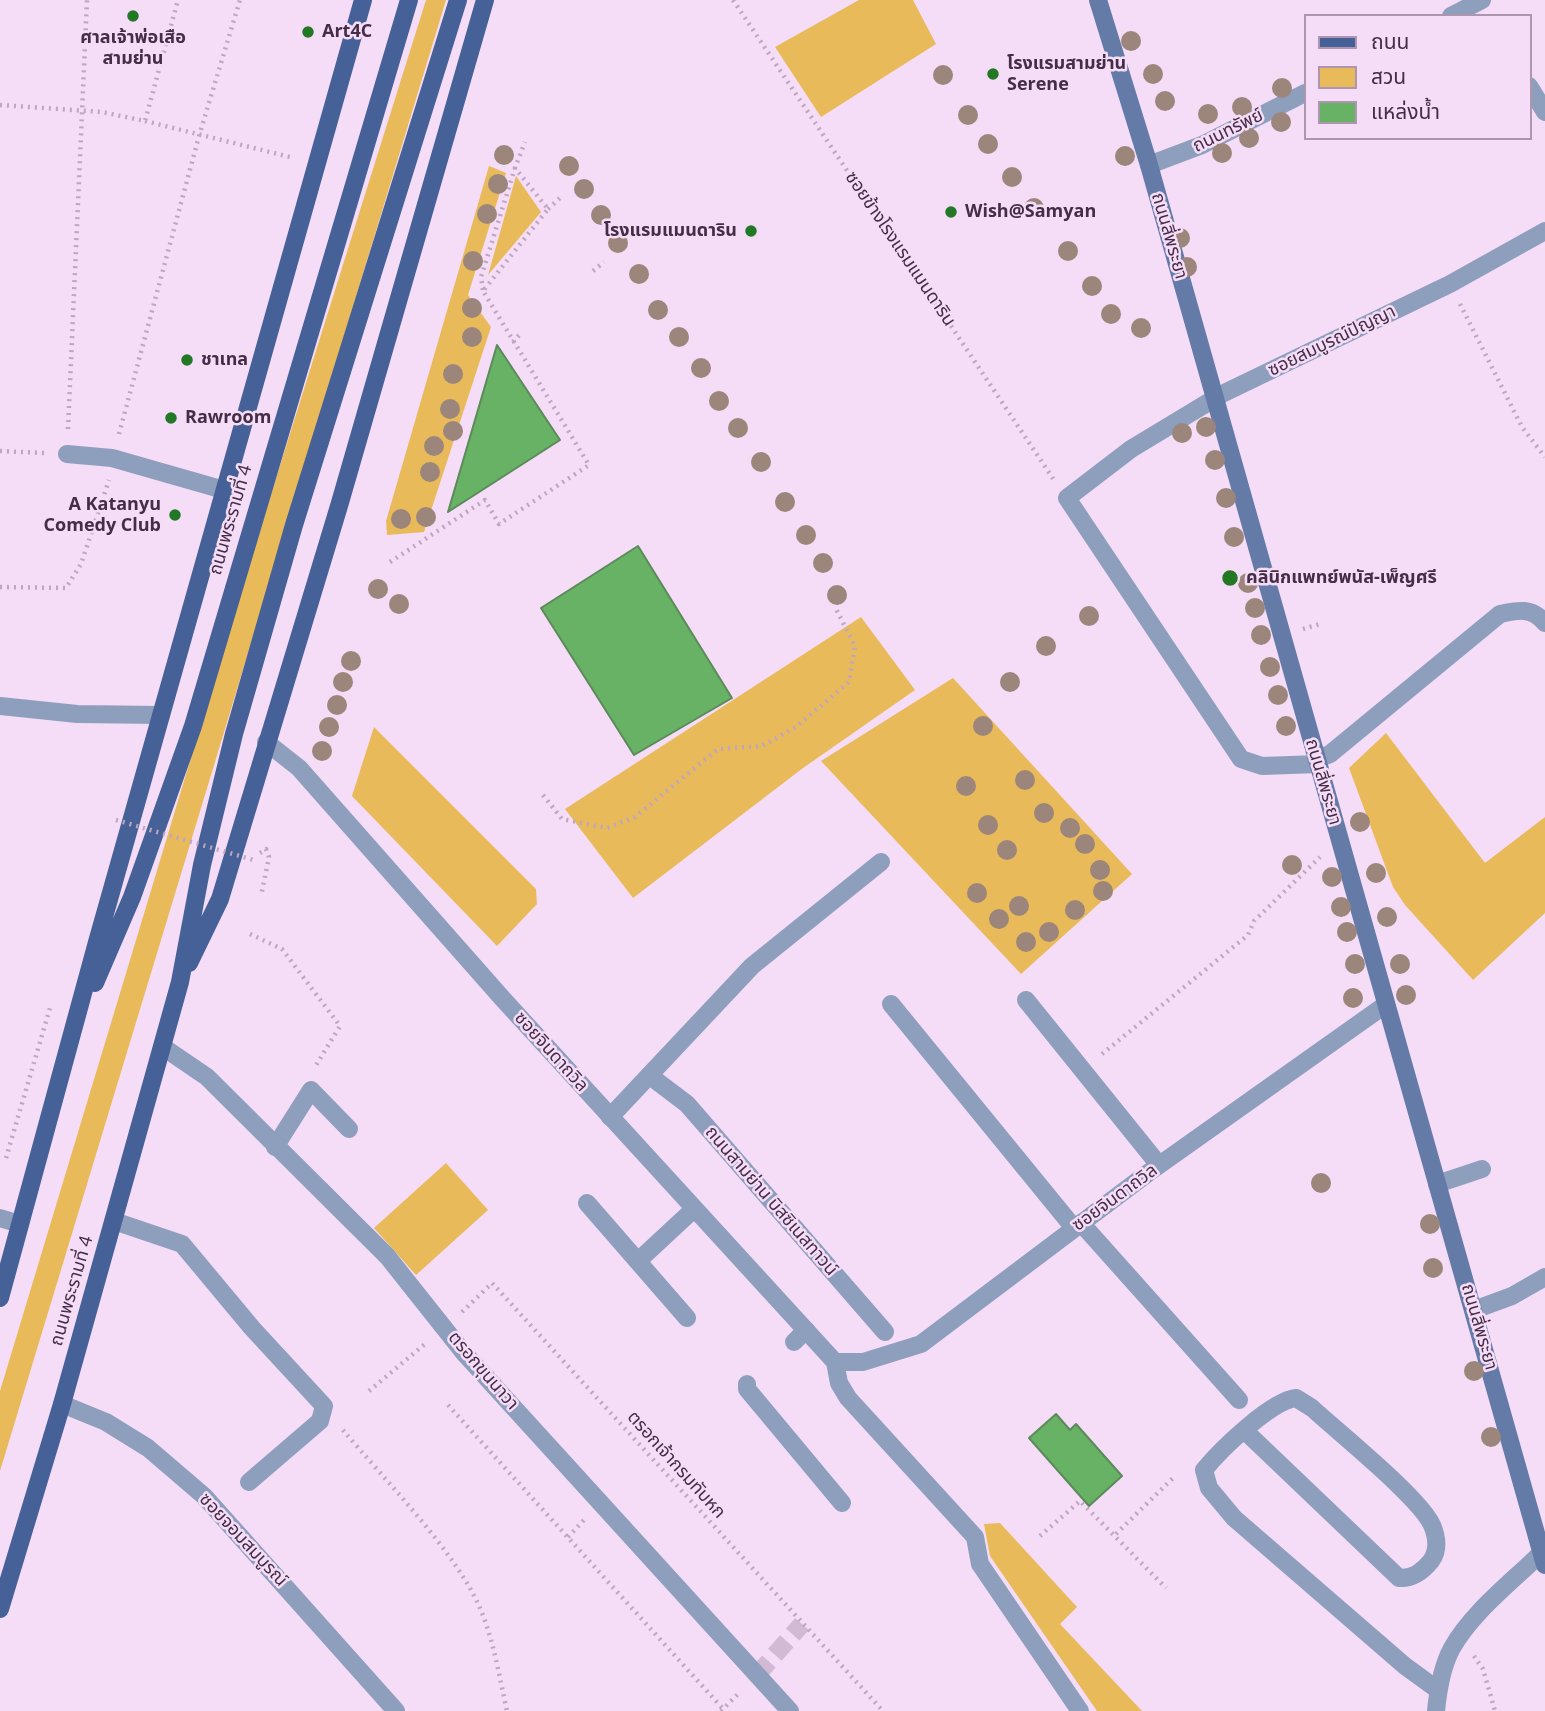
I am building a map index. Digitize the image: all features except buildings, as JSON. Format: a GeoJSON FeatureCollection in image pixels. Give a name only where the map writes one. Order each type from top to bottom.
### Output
{"type":"FeatureCollection","features":[{"type":"Feature","properties":{"kind":"main road","name":"ถนนพระรามที่ 4"},"geometry":{"type":"LineString","coordinates":[[0,1298],[224,489],[363,0]]}},
{"type":"Feature","properties":{"kind":"main road","name":"ถนนพระรามที่ 4"},"geometry":{"type":"LineString","coordinates":[[69,1044],[164,812],[409,0]]}},
{"type":"Feature","properties":{"kind":"main road","name":"ถนนพระรามที่ 4"},"geometry":{"type":"LineString","coordinates":[[0,1609],[62,1404],[163,1046],[180,982],[216,802],[294,524],[458,0]]}},
{"type":"Feature","properties":{"kind":"main road","name":"ถนนพระรามที่ 4"},"geometry":{"type":"LineString","coordinates":[[180,982],[220,899],[339,506],[485,0]]}},
{"type":"Feature","properties":{"kind":"main road","name":"ถนนสี่พระยา"},"geometry":{"type":"LineString","coordinates":[[1098,0],[1149,165],[1543,1559]]}},
{"type":"Feature","properties":{"kind":"street"},"geometry":{"type":"LineString","coordinates":[[1455,14],[1475,5]]}},
{"type":"Feature","properties":{"kind":"street"},"geometry":{"type":"LineString","coordinates":[[1531,89],[1545,113]]}},
{"type":"Feature","properties":{"kind":"street","name":"ถนนทรัพย์"},"geometry":{"type":"LineString","coordinates":[[1149,165],[1202,145],[1304,94]]}},
{"type":"Feature","properties":{"kind":"street","name":"ซอยสมบูรณ์ปัญญา"},"geometry":{"type":"LineString","coordinates":[[1214,398],[1450,285],[1545,231]]}},
{"type":"Feature","properties":{"kind":"street"},"geometry":{"type":"LineString","coordinates":[[1214,398],[1131,449],[1067,498],[1241,759],[1262,766],[1318,762],[1500,614],[1521,609],[1539,615],[1545,623]]}},
{"type":"Feature","properties":{"kind":"street"},"geometry":{"type":"LineString","coordinates":[[67,454],[112,458],[224,489]]}},
{"type":"Feature","properties":{"kind":"street"},"geometry":{"type":"LineString","coordinates":[[0,706],[77,713],[161,715]]}},
{"type":"Feature","properties":{"kind":"street","name":"ซอยจินดาถวิล"},"geometry":{"type":"LineString","coordinates":[[266,742],[299,768],[694,1209],[800,1336],[835,1362],[863,1362],[920,1344],[1159,1165],[1385,1005]]}},
{"type":"Feature","properties":{"kind":"street"},"geometry":{"type":"LineString","coordinates":[[610,1117],[752,966],[881,862]]}},
{"type":"Feature","properties":{"kind":"street"},"geometry":{"type":"LineString","coordinates":[[1026,1000],[1159,1165]]}},
{"type":"Feature","properties":{"kind":"street"},"geometry":{"type":"LineString","coordinates":[[891,1004],[1077,1226],[1239,1400]]}},
{"type":"Feature","properties":{"kind":"street","name":"ตรอกขุนนาวา"},"geometry":{"type":"LineString","coordinates":[[163,1046],[207,1077],[387,1256],[464,1353],[790,1711]]}},
{"type":"Feature","properties":{"kind":"street","name":"ถนนสามย่าน บิสซิเนสทาวน์"},"geometry":{"type":"LineString","coordinates":[[650,1076],[687,1104],[885,1332]]}},
{"type":"Feature","properties":{"kind":"street"},"geometry":{"type":"LineString","coordinates":[[275,1147],[311,1090],[349,1129]]}},
{"type":"Feature","properties":{"kind":"street"},"geometry":{"type":"LineString","coordinates":[[1437,1184],[1482,1169]]}},
{"type":"Feature","properties":{"kind":"street"},"geometry":{"type":"LineString","coordinates":[[587,1203],[687,1318]]}},
{"type":"Feature","properties":{"kind":"street"},"geometry":{"type":"LineString","coordinates":[[638,1261],[694,1209]]}},
{"type":"Feature","properties":{"kind":"street"},"geometry":{"type":"LineString","coordinates":[[0,1218],[20,1224]]}},
{"type":"Feature","properties":{"kind":"street"},"geometry":{"type":"LineString","coordinates":[[114,1221],[182,1244],[252,1328],[324,1406],[320,1421],[250,1482]]}},
{"type":"Feature","properties":{"kind":"street"},"geometry":{"type":"LineString","coordinates":[[1474,1311],[1512,1296],[1545,1278]]}},
{"type":"Feature","properties":{"kind":"street","name":"ซอยจินดาถวิล"},"geometry":{"type":"LineString","coordinates":[[835,1362],[839,1383],[848,1398],[975,1537],[981,1564],[1080,1711]]}},
{"type":"Feature","properties":{"kind":"street"},"geometry":{"type":"LineString","coordinates":[[747,1384],[747,1389],[842,1503]]}},
{"type":"Feature","properties":{"kind":"street"},"geometry":{"type":"LineString","coordinates":[[1245,1432],[1399,1578],[1413,1577],[1434,1556],[1437,1540],[1431,1522],[1414,1502],[1302,1400],[1287,1399],[1280,1402],[1245,1432],[1205,1470],[1209,1488],[1234,1518],[1405,1665],[1438,1690]]}},
{"type":"Feature","properties":{"kind":"street","name":"ซอยจอมสมบูรณ์"},"geometry":{"type":"LineString","coordinates":[[62,1404],[106,1422],[148,1448],[204,1496],[396,1711]]}},
{"type":"Feature","properties":{"kind":"street"},"geometry":{"type":"LineString","coordinates":[[1436,1711],[1438,1690],[1452,1648],[1461,1636],[1543,1559]]}},
{"type":"Feature","properties":{"kind":"path"},"geometry":{"type":"LineString","coordinates":[[0,451],[67,454],[88,0]]}},
{"type":"Feature","properties":{"kind":"path"},"geometry":{"type":"LineString","coordinates":[[145,121],[178,0]]}},
{"type":"Feature","properties":{"kind":"path"},"geometry":{"type":"LineString","coordinates":[[0,587],[66,588],[82,564],[107,494],[112,458],[199,136],[240,0]]}},
{"type":"Feature","properties":{"kind":"path","name":"ซอยข้างโรงแรมแมนดาริน"},"geometry":{"type":"LineString","coordinates":[[733,0],[1067,498]]}},
{"type":"Feature","properties":{"kind":"path"},"geometry":{"type":"LineString","coordinates":[[0,105],[82,110],[145,121],[296,158]]}},
{"type":"Feature","properties":{"kind":"path"},"geometry":{"type":"LineString","coordinates":[[390,562],[485,500],[499,524],[589,465],[483,291],[481,277],[524,142]]}},
{"type":"Feature","properties":{"kind":"path"},"geometry":{"type":"LineString","coordinates":[[516,166],[548,209]]}},
{"type":"Feature","properties":{"kind":"path"},"geometry":{"type":"LineString","coordinates":[[483,291],[548,209],[561,197]]}},
{"type":"Feature","properties":{"kind":"path"},"geometry":{"type":"LineString","coordinates":[[593,271],[604,262]]}},
{"type":"Feature","properties":{"kind":"path"},"geometry":{"type":"LineString","coordinates":[[1450,285],[1522,427],[1545,457]]}},
{"type":"Feature","properties":{"kind":"path"},"geometry":{"type":"LineString","coordinates":[[513,342],[519,335]]}},
{"type":"Feature","properties":{"kind":"path"},"geometry":{"type":"LineString","coordinates":[[543,795],[562,819],[607,828],[635,817],[718,749],[762,746],[796,727],[849,682],[855,646],[836,609]]}},
{"type":"Feature","properties":{"kind":"path"},"geometry":{"type":"LineString","coordinates":[[116,820],[257,861],[259,853],[266,849],[269,858],[261,896]]}},
{"type":"Feature","properties":{"kind":"path"},"geometry":{"type":"LineString","coordinates":[[1082,1070],[1248,935],[1258,916],[1329,852]]}},
{"type":"Feature","properties":{"kind":"path"},"geometry":{"type":"LineString","coordinates":[[250,934],[282,949],[340,1026],[308,1078],[311,1090]]}},
{"type":"Feature","properties":{"kind":"path","name":"ตรอกเจ้ากรมทับหก"},"geometry":{"type":"LineString","coordinates":[[446,1327],[492,1283],[883,1711]]}},
{"type":"Feature","properties":{"kind":"path"},"geometry":{"type":"LineString","coordinates":[[369,1391],[446,1327]]}},
{"type":"Feature","properties":{"kind":"path"},"geometry":{"type":"LineString","coordinates":[[448,1405],[725,1711]]}},
{"type":"Feature","properties":{"kind":"path"},"geometry":{"type":"LineString","coordinates":[[324,1406],[449,1557],[479,1606],[492,1644],[507,1711]]}},
{"type":"Feature","properties":{"kind":"path"},"geometry":{"type":"LineString","coordinates":[[1116,1535],[1173,1478]]}},
{"type":"Feature","properties":{"kind":"path"},"geometry":{"type":"LineString","coordinates":[[1040,1536],[1080,1501],[1166,1588]]}},
{"type":"Feature","properties":{"kind":"path"},"geometry":{"type":"LineString","coordinates":[[1461,1636],[1483,1669],[1495,1711]]}},
{"type":"Feature","properties":{"kind":"green space"},"geometry":{"type":"Polygon","coordinates":[[[426,0],[446,0],[0,1471],[0,1391],[257,539],[426,0]]]}},
{"type":"Feature","properties":{"kind":"green space"},"geometry":{"type":"Polygon","coordinates":[[[859,0],[913,0],[936,44],[821,117],[775,47],[859,0]]]}},
{"type":"Feature","properties":{"kind":"green space"},"geometry":{"type":"Polygon","coordinates":[[[489,166],[506,173],[468,295],[491,327],[424,532],[387,535],[386,521],[489,166]]]}},
{"type":"Feature","properties":{"kind":"green space"},"geometry":{"type":"Polygon","coordinates":[[[516,176],[541,212],[488,275],[516,176]]]}},
{"type":"Feature","properties":{"kind":"green space"},"geometry":{"type":"Polygon","coordinates":[[[861,617],[915,690],[803,768],[633,898],[565,809],[861,617]]]}},
{"type":"Feature","properties":{"kind":"green space"},"geometry":{"type":"Polygon","coordinates":[[[953,678],[1132,874],[1021,974],[821,761],[953,678]]]}},
{"type":"Feature","properties":{"kind":"green space"},"geometry":{"type":"Polygon","coordinates":[[[374,727],[536,889],[537,904],[497,946],[352,796],[374,727]]]}},
{"type":"Feature","properties":{"kind":"green space"},"geometry":{"type":"Polygon","coordinates":[[[1386,733],[1485,863],[1545,817],[1545,913],[1473,980],[1405,905],[1393,887],[1349,768],[1386,733]]]}},
{"type":"Feature","properties":{"kind":"green space"},"geometry":{"type":"Polygon","coordinates":[[[446,1163],[488,1210],[416,1275],[374,1228],[446,1163]]]}},
{"type":"Feature","properties":{"kind":"green space"},"geometry":{"type":"Polygon","coordinates":[[[1000,1523],[1077,1607],[1060,1624],[1142,1711],[1097,1711],[990,1556],[984,1524],[1000,1523]]]}},
{"type":"Feature","properties":{"kind":"water"},"geometry":{"type":"Polygon","coordinates":[[[497,345],[560,440],[448,512],[497,345]]]}},
{"type":"Feature","properties":{"kind":"water"},"geometry":{"type":"Polygon","coordinates":[[[638,546],[732,698],[634,755],[541,608],[638,546]]]}},
{"type":"Feature","properties":{"kind":"water"},"geometry":{"type":"Polygon","coordinates":[[[1056,1414],[1070,1430],[1076,1424],[1122,1476],[1089,1506],[1029,1438],[1056,1414]]]}},
{"type":"Feature","properties":{"kind":"tunnel"},"geometry":{"type":"LineString","coordinates":[[757,1675],[802,1624]]}},
{"type":"Feature","properties":{"kind":"place","name":"ศาลเจ้าพ่อเสือ สามย่าน"},"geometry":{"type":"Point","coordinates":[133,16]}},
{"type":"Feature","properties":{"kind":"place","name":"Art4C"},"geometry":{"type":"Point","coordinates":[308,32]}},
{"type":"Feature","properties":{"kind":"place","name":"โรงแรมสามย่าน Serene"},"geometry":{"type":"Point","coordinates":[993,74]}},
{"type":"Feature","properties":{"kind":"place","name":"Wish@Samyan"},"geometry":{"type":"Point","coordinates":[951,212]}},
{"type":"Feature","properties":{"kind":"place","name":"โรงแรมแมนดาริน"},"geometry":{"type":"Point","coordinates":[751,231]}},
{"type":"Feature","properties":{"kind":"place","name":"ชาเทล"},"geometry":{"type":"Point","coordinates":[187,360]}},
{"type":"Feature","properties":{"kind":"place","name":"Rawroom"},"geometry":{"type":"Point","coordinates":[171,418]}},
{"type":"Feature","properties":{"kind":"place","name":"A Katanyu Comedy Club"},"geometry":{"type":"Point","coordinates":[175,515]}},
{"type":"Feature","properties":{"kind":"place","name":"คลินิกแพทย์พนัส-เพ็ญศรี"},"geometry":{"type":"Point","coordinates":[1230,578]}}]}
